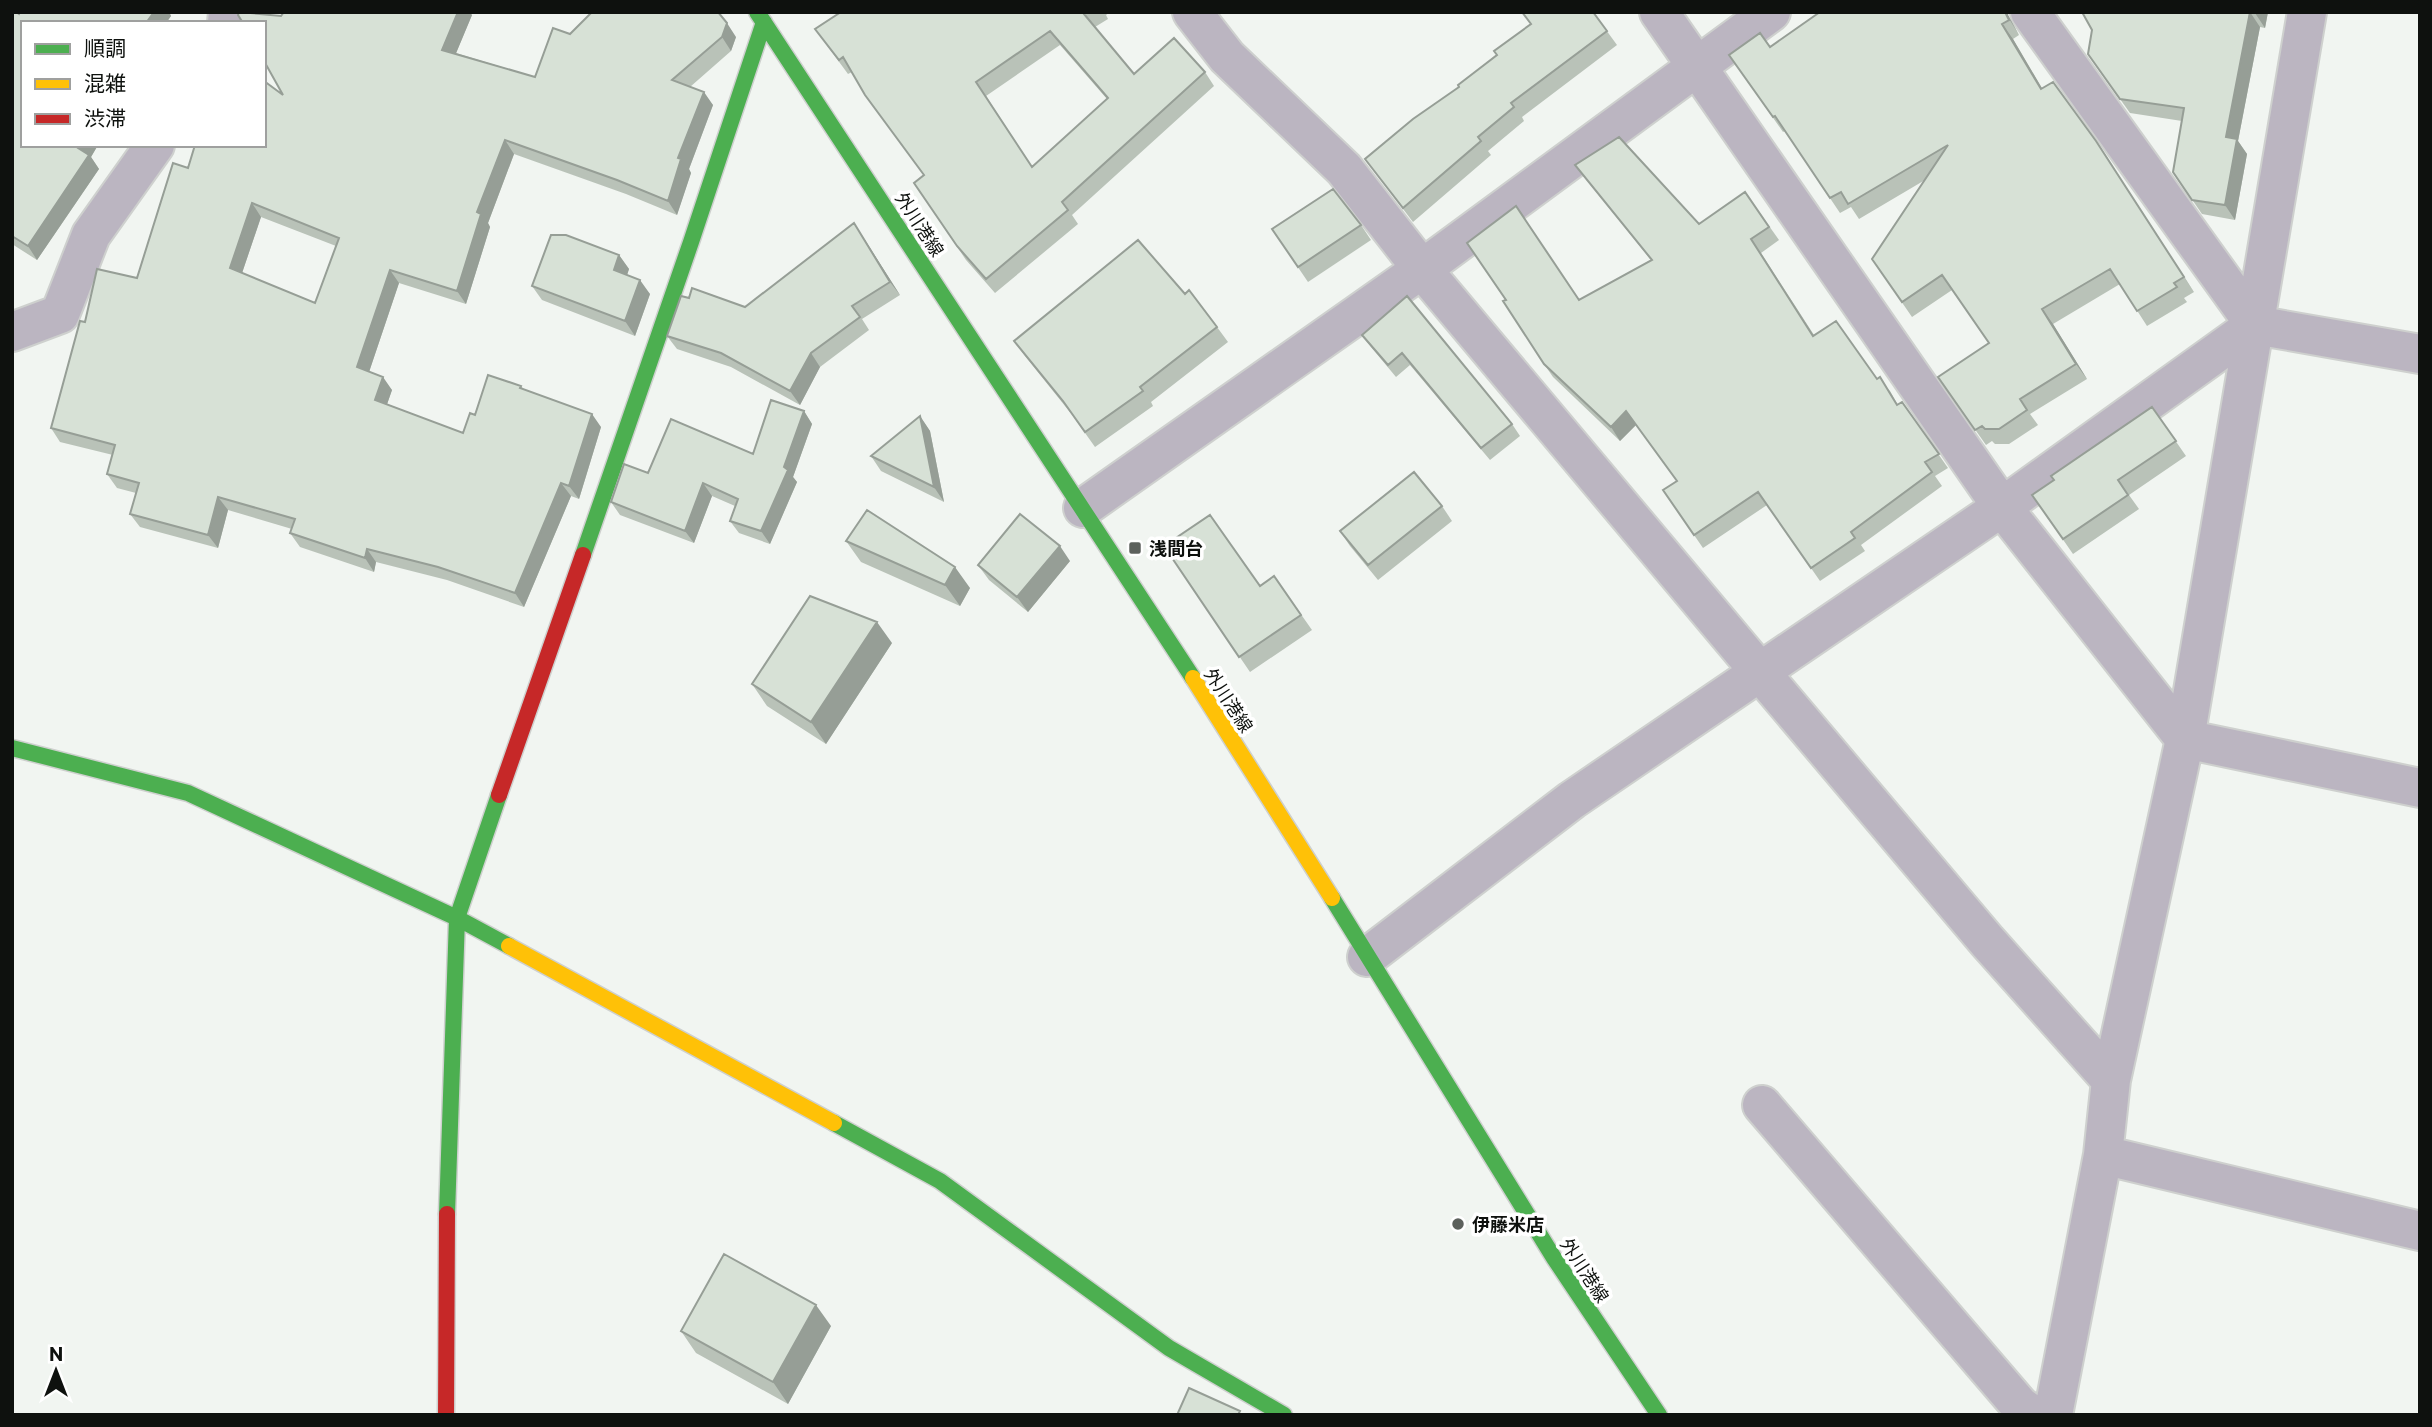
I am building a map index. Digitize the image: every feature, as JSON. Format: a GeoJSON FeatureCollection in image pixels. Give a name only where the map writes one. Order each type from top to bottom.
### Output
{"type":"FeatureCollection","features":[{"type":"Feature","properties":{"kind":"street"},"geometry":{"type":"LineString","coordinates":[[1192,12],[1227,57],[1344,169],[1422,269],[1760,672],[1987,940],[2110,1080]]}},
{"type":"Feature","properties":{"kind":"street"},"geometry":{"type":"LineString","coordinates":[[1659,12],[2002,507],[2185,739],[2420,788]]}},
{"type":"Feature","properties":{"kind":"street"},"geometry":{"type":"LineString","coordinates":[[1083,508],[1422,269],[1698,69],[1772,12]]}},
{"type":"Feature","properties":{"kind":"street"},"geometry":{"type":"LineString","coordinates":[[2030,12],[2255,324],[2420,354]]}},
{"type":"Feature","properties":{"kind":"street"},"geometry":{"type":"LineString","coordinates":[[2053,1415],[2103,1154],[2110,1080],[2185,739],[2307,12]]}},
{"type":"Feature","properties":{"kind":"street"},"geometry":{"type":"LineString","coordinates":[[446,1415],[446,1250],[457,918],[687,254],[761,17]]}},
{"type":"Feature","properties":{"kind":"street","name":"外川港線"},"geometry":{"type":"LineString","coordinates":[[761,17],[1262,785],[1553,1258],[1658,1415]]}},
{"type":"Feature","properties":{"kind":"street"},"geometry":{"type":"LineString","coordinates":[[12,332],[60,314],[91,235],[154,147]]}},
{"type":"Feature","properties":{"kind":"street"},"geometry":{"type":"LineString","coordinates":[[1367,957],[1572,800],[2002,507],[2255,324]]}},
{"type":"Feature","properties":{"kind":"street"},"geometry":{"type":"LineString","coordinates":[[12,748],[188,793],[457,918],[940,1181],[1169,1348],[1284,1415]]}},
{"type":"Feature","properties":{"kind":"street"},"geometry":{"type":"LineString","coordinates":[[1762,1105],[2020,1406],[2033,1415]]}},
{"type":"Feature","properties":{"kind":"street"},"geometry":{"type":"LineString","coordinates":[[2103,1154],[2420,1231]]}},
{"type":"Feature","properties":{"kind":"building"},"geometry":{"type":"Polygon","coordinates":[[[12,12],[154,12],[147,21],[21,21],[21,147],[79,147],[89,155],[28,246],[12,236],[12,12]]]}},
{"type":"Feature","properties":{"kind":"building"},"geometry":{"type":"Polygon","coordinates":[[[239,12],[281,16],[284,12],[458,12],[442,50],[535,77],[553,28],[570,34],[592,12],[718,12],[727,23],[722,37],[672,80],[704,92],[678,158],[681,159],[668,201],[505,140],[477,212],[481,214],[457,291],[390,270],[357,367],[383,377],[375,400],[463,433],[470,413],[475,415],[488,375],[592,414],[569,486],[561,483],[515,593],[438,567],[367,549],[365,558],[290,533],[295,519],[218,497],[208,535],[130,514],[139,483],[107,474],[115,445],[51,428],[80,321],[85,322],[97,269],[137,278],[173,163],[188,168],[194,147],[266,147],[266,82],[283,95],[266,65],[266,21],[242,21],[239,12]],[[252,203],[230,268],[315,303],[339,238],[252,203]]]}},
{"type":"Feature","properties":{"kind":"building"},"geometry":{"type":"Polygon","coordinates":[[[841,12],[1088,12],[1084,14],[1134,74],[1174,38],[1205,72],[1062,202],[1068,210],[986,279],[957,246],[914,183],[924,175],[865,95],[843,57],[839,60],[815,29],[841,12]],[[1050,31],[976,82],[1032,167],[1108,98],[1050,31]]]}},
{"type":"Feature","properties":{"kind":"building"},"geometry":{"type":"Polygon","coordinates":[[[1522,12],[1593,12],[1607,31],[1511,103],[1514,107],[1478,137],[1481,141],[1403,208],[1365,159],[1413,119],[1459,87],[1458,85],[1497,55],[1494,51],[1531,24],[1522,12]]]}},
{"type":"Feature","properties":{"kind":"building"},"geometry":{"type":"Polygon","coordinates":[[[1820,12],[2005,12],[2009,20],[2002,24],[2041,89],[2053,82],[2096,141],[2184,277],[2174,283],[2177,287],[2137,311],[2110,269],[2042,309],[2076,364],[2020,399],[2027,410],[1999,429],[1985,429],[1982,426],[1975,430],[1938,377],[1989,343],[1942,275],[1902,302],[1872,259],[1948,145],[1848,204],[1841,192],[1830,198],[1775,116],[1773,117],[1729,55],[1760,33],[1770,47],[1820,12]]]}},
{"type":"Feature","properties":{"kind":"building"},"geometry":{"type":"Polygon","coordinates":[[[2082,12],[2250,12],[2226,137],[2237,139],[2225,205],[2192,200],[2173,172],[2184,108],[2120,99],[2088,54],[2092,30],[2082,12]]]}},
{"type":"Feature","properties":{"kind":"building"},"geometry":{"type":"Polygon","coordinates":[[[1619,137],[1699,224],[1745,192],[1769,227],[1751,239],[1813,336],[1836,321],[1877,379],[1880,377],[1897,405],[1902,402],[1939,454],[1925,462],[1932,472],[1851,532],[1855,538],[1811,568],[1758,492],[1694,535],[1663,490],[1677,481],[1626,411],[1611,427],[1544,364],[1503,301],[1506,300],[1467,243],[1516,206],[1579,300],[1652,260],[1575,165],[1619,137]]]}},
{"type":"Feature","properties":{"kind":"building"},"geometry":{"type":"Polygon","coordinates":[[[1333,189],[1361,225],[1298,267],[1272,229],[1333,189]]]}},
{"type":"Feature","properties":{"kind":"building"},"geometry":{"type":"Polygon","coordinates":[[[854,223],[890,282],[852,306],[860,317],[811,353],[790,391],[721,353],[667,336],[681,296],[689,298],[692,288],[745,307],[854,223]]]}},
{"type":"Feature","properties":{"kind":"building"},"geometry":{"type":"Polygon","coordinates":[[[551,235],[566,235],[619,255],[614,270],[640,280],[625,321],[532,286],[551,235]]]}},
{"type":"Feature","properties":{"kind":"building"},"geometry":{"type":"Polygon","coordinates":[[[1138,240],[1185,294],[1189,290],[1217,327],[1140,387],[1143,391],[1085,432],[1014,341],[1138,240]]]}},
{"type":"Feature","properties":{"kind":"building"},"geometry":{"type":"Polygon","coordinates":[[[1407,296],[1512,424],[1481,448],[1402,353],[1388,365],[1362,335],[1407,296]]]}},
{"type":"Feature","properties":{"kind":"building"},"geometry":{"type":"Polygon","coordinates":[[[771,400],[804,411],[784,467],[788,470],[761,531],[730,521],[738,499],[703,483],[685,531],[611,502],[624,464],[648,473],[671,419],[753,454],[771,400]]]}},
{"type":"Feature","properties":{"kind":"building"},"geometry":{"type":"Polygon","coordinates":[[[2152,407],[2176,441],[2118,480],[2128,495],[2063,539],[2032,495],[2054,480],[2051,476],[2152,407]]]}},
{"type":"Feature","properties":{"kind":"building"},"geometry":{"type":"Polygon","coordinates":[[[920,416],[934,487],[871,456],[920,416]]]}},
{"type":"Feature","properties":{"kind":"building"},"geometry":{"type":"Polygon","coordinates":[[[1414,472],[1442,506],[1368,565],[1340,531],[1414,472]]]}},
{"type":"Feature","properties":{"kind":"building"},"geometry":{"type":"Polygon","coordinates":[[[867,510],[955,567],[945,585],[846,541],[867,510]]]}},
{"type":"Feature","properties":{"kind":"building"},"geometry":{"type":"Polygon","coordinates":[[[1020,514],[1060,546],[1017,597],[978,565],[1020,514]]]}},
{"type":"Feature","properties":{"kind":"building"},"geometry":{"type":"Polygon","coordinates":[[[1210,515],[1260,586],[1274,576],[1301,615],[1239,657],[1164,546],[1210,515]]]}},
{"type":"Feature","properties":{"kind":"building"},"geometry":{"type":"Polygon","coordinates":[[[810,596],[877,622],[811,722],[752,684],[810,596]]]}},
{"type":"Feature","properties":{"kind":"building"},"geometry":{"type":"Polygon","coordinates":[[[724,1254],[816,1305],[773,1382],[681,1331],[724,1254]]]}},
{"type":"Feature","properties":{"kind":"building"},"geometry":{"type":"Polygon","coordinates":[[[1189,1388],[1240,1411],[1238,1415],[1177,1415],[1189,1388]]]}},
{"type":"Feature","properties":{"kind":"traffic: fast"},"geometry":{"type":"LineString","coordinates":[[757,12],[1193,678]]}},
{"type":"Feature","properties":{"kind":"traffic: fast"},"geometry":{"type":"LineString","coordinates":[[583,555],[764,22]]}},
{"type":"Feature","properties":{"kind":"traffic: fast"},"geometry":{"type":"LineString","coordinates":[[12,748],[188,793],[457,918],[509,946]]}},
{"type":"Feature","properties":{"kind":"traffic: fast"},"geometry":{"type":"LineString","coordinates":[[447,1214],[457,918],[499,795]]}},
{"type":"Feature","properties":{"kind":"traffic: fast"},"geometry":{"type":"LineString","coordinates":[[1332,898],[1554,1258],[1659,1415]]}},
{"type":"Feature","properties":{"kind":"traffic: fast"},"geometry":{"type":"LineString","coordinates":[[834,1123],[940,1181],[1169,1348],[1284,1415]]}},
{"type":"Feature","properties":{"kind":"traffic: slow"},"geometry":{"type":"LineString","coordinates":[[1193,678],[1332,898]]}},
{"type":"Feature","properties":{"kind":"traffic: slow"},"geometry":{"type":"LineString","coordinates":[[509,946],[834,1123]]}},
{"type":"Feature","properties":{"kind":"traffic: jam"},"geometry":{"type":"LineString","coordinates":[[499,795],[583,555]]}},
{"type":"Feature","properties":{"kind":"traffic: jam"},"geometry":{"type":"LineString","coordinates":[[446,1415],[447,1214]]}},
{"type":"Feature","properties":{"kind":"place","name":"浅間台"},"geometry":{"type":"Point","coordinates":[1135,548]}},
{"type":"Feature","properties":{"kind":"place","name":"伊藤米店"},"geometry":{"type":"Point","coordinates":[1458,1224]}}]}
